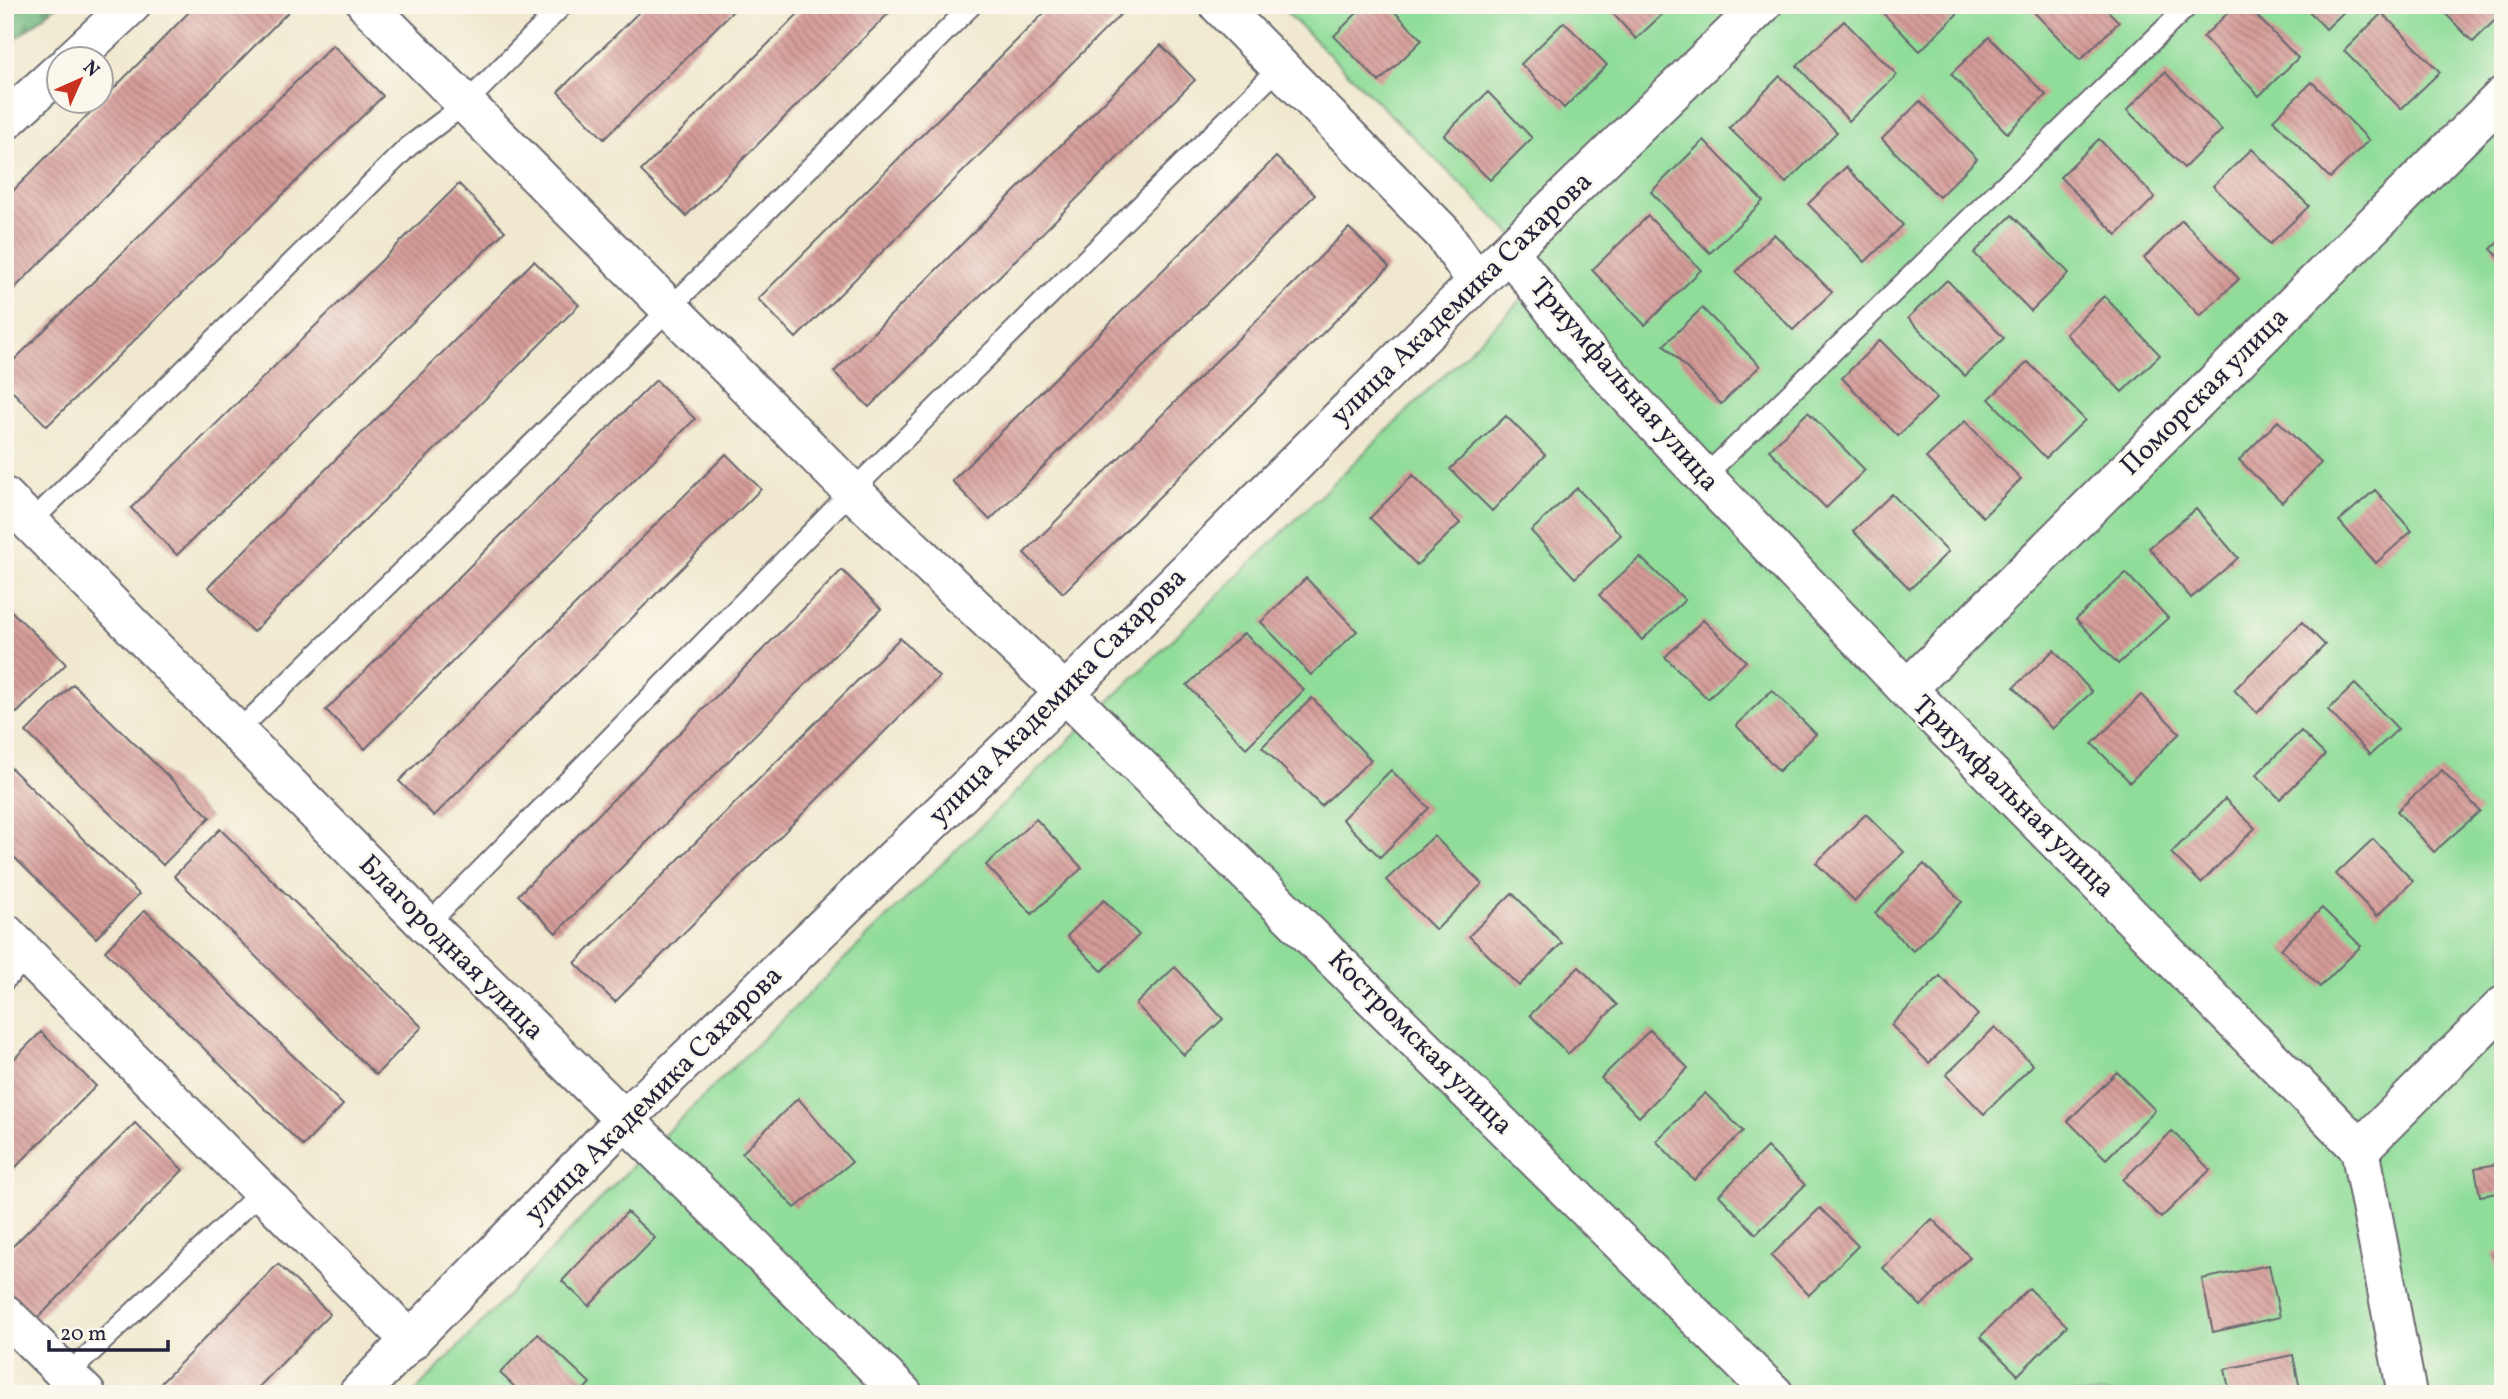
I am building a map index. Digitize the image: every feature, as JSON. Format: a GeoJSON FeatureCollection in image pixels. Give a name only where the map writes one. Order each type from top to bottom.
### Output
{"type":"FeatureCollection","features":[{"type":"Feature","properties":{"kind":"street"},"geometry":{"type":"LineString","coordinates":[[87,46],[131,5]]}},
{"type":"Feature","properties":{"kind":"street","name":"Костромская улица"},"geometry":{"type":"LineString","coordinates":[[367,5],[852,491],[1065,693],[1774,1394]]}},
{"type":"Feature","properties":{"kind":"street"},"geometry":{"type":"LineString","coordinates":[[1219,5],[1443,233],[1477,282]]}},
{"type":"Feature","properties":{"kind":"street","name":"улица Академика Сахарова"},"geometry":{"type":"LineString","coordinates":[[358,1394],[625,1119],[1065,693],[1477,282],[1762,5]]}},
{"type":"Feature","properties":{"kind":"street"},"geometry":{"type":"LineString","coordinates":[[5,121],[46,84]]}},
{"type":"Feature","properties":{"kind":"street","name":"Поморская улица"},"geometry":{"type":"LineString","coordinates":[[1907,689],[2503,96]]}},
{"type":"Feature","properties":{"kind":"street","name":"Триумфальная улица"},"geometry":{"type":"LineString","coordinates":[[1509,251],[1576,339],[1704,477],[1907,689],[2360,1149]]}},
{"type":"Feature","properties":{"kind":"street","name":"Благородная улица"},"geometry":{"type":"LineString","coordinates":[[18,510],[427,925],[903,1394]]}},
{"type":"Feature","properties":{"kind":"street"},"geometry":{"type":"LineString","coordinates":[[13,956],[260,1192],[411,1341]]}},
{"type":"Feature","properties":{"kind":"street"},"geometry":{"type":"LineString","coordinates":[[2407,1394],[2360,1149],[2503,1006]]}},
{"type":"Feature","properties":{"kind":"street"},"geometry":{"type":"LineString","coordinates":[[5,1314],[76,1384]]}},
{"type":"Feature","properties":{"kind":"lane"},"geometry":{"type":"LineString","coordinates":[[18,510],[408,147],[464,105],[563,5]]}},
{"type":"Feature","properties":{"kind":"lane"},"geometry":{"type":"LineString","coordinates":[[236,733],[670,307],[972,5]]}},
{"type":"Feature","properties":{"kind":"lane"},"geometry":{"type":"LineString","coordinates":[[1704,477],[2189,5]]}},
{"type":"Feature","properties":{"kind":"lane"},"geometry":{"type":"LineString","coordinates":[[427,925],[852,491],[1279,68]]}},
{"type":"Feature","properties":{"kind":"lane"},"geometry":{"type":"LineString","coordinates":[[76,1384],[260,1192]]}},
{"type":"Feature","properties":{"kind":"green space"},"geometry":{"type":"Polygon","coordinates":[[[5,5],[58,5],[9,44],[5,40],[5,5]]]}},
{"type":"Feature","properties":{"kind":"green space"},"geometry":{"type":"Polygon","coordinates":[[[1279,5],[2503,5],[2503,1394],[413,1394],[641,1157],[1550,272],[1279,5]]]}},
{"type":"Feature","properties":{"kind":"building"},"geometry":{"type":"Polygon","coordinates":[[[196,5],[287,5],[291,9],[5,298],[5,199],[87,116],[116,116],[116,86],[196,5]]]}},
{"type":"Feature","properties":{"kind":"building"},"geometry":{"type":"Polygon","coordinates":[[[646,5],[739,5],[604,139],[558,92],[646,5]]]}},
{"type":"Feature","properties":{"kind":"building"},"geometry":{"type":"Polygon","coordinates":[[[807,5],[897,5],[686,216],[641,171],[807,5]]]}},
{"type":"Feature","properties":{"kind":"building"},"geometry":{"type":"Polygon","coordinates":[[[1052,5],[1123,5],[1126,9],[796,338],[758,299],[1052,5]]]}},
{"type":"Feature","properties":{"kind":"building"},"geometry":{"type":"Polygon","coordinates":[[[1365,5],[1388,5],[1422,40],[1379,82],[1334,36],[1365,5]]]}},
{"type":"Feature","properties":{"kind":"building"},"geometry":{"type":"Polygon","coordinates":[[[1605,5],[1672,5],[1636,39],[1605,5]]]}},
{"type":"Feature","properties":{"kind":"building"},"geometry":{"type":"Polygon","coordinates":[[[1875,5],[1966,5],[1920,51],[1875,5]]]}},
{"type":"Feature","properties":{"kind":"building"},"geometry":{"type":"Polygon","coordinates":[[[2027,5],[2102,5],[2119,22],[2080,60],[2027,5]]]}},
{"type":"Feature","properties":{"kind":"building"},"geometry":{"type":"Polygon","coordinates":[[[2236,5],[2246,5],[2298,58],[2259,96],[2203,37],[2236,5]]]}},
{"type":"Feature","properties":{"kind":"building"},"geometry":{"type":"Polygon","coordinates":[[[2303,5],[2351,5],[2326,29],[2303,5]]]}},
{"type":"Feature","properties":{"kind":"building"},"geometry":{"type":"Polygon","coordinates":[[[2437,5],[2503,5],[2503,12],[2473,42],[2437,5]]]}},
{"type":"Feature","properties":{"kind":"building"},"geometry":{"type":"Polygon","coordinates":[[[2382,13],[2440,72],[2401,109],[2344,51],[2382,13]]]}},
{"type":"Feature","properties":{"kind":"building"},"geometry":{"type":"Polygon","coordinates":[[[1844,21],[1897,75],[1849,121],[1797,66],[1844,21]]]}},
{"type":"Feature","properties":{"kind":"building"},"geometry":{"type":"Polygon","coordinates":[[[1564,22],[1607,65],[1564,108],[1521,64],[1564,22]]]}},
{"type":"Feature","properties":{"kind":"building"},"geometry":{"type":"Polygon","coordinates":[[[1989,37],[2046,95],[2007,133],[1951,74],[1989,37]]]}},
{"type":"Feature","properties":{"kind":"building"},"geometry":{"type":"Polygon","coordinates":[[[333,45],[383,96],[47,426],[5,384],[5,369],[333,45]]]}},
{"type":"Feature","properties":{"kind":"building"},"geometry":{"type":"Polygon","coordinates":[[[1161,45],[1195,80],[869,407],[834,372],[1161,45]]]}},
{"type":"Feature","properties":{"kind":"building"},"geometry":{"type":"Polygon","coordinates":[[[2165,72],[2222,130],[2184,168],[2127,110],[2165,72]]]}},
{"type":"Feature","properties":{"kind":"building"},"geometry":{"type":"Polygon","coordinates":[[[1780,76],[1837,132],[1786,183],[1729,128],[1780,76]]]}},
{"type":"Feature","properties":{"kind":"building"},"geometry":{"type":"Polygon","coordinates":[[[2312,82],[2369,140],[2330,178],[2273,120],[2312,82]]]}},
{"type":"Feature","properties":{"kind":"building"},"geometry":{"type":"Polygon","coordinates":[[[1488,92],[1532,138],[1490,180],[1444,135],[1488,92]]]}},
{"type":"Feature","properties":{"kind":"building"},"geometry":{"type":"Polygon","coordinates":[[[1920,101],[1977,159],[1939,197],[1882,139],[1920,101]]]}},
{"type":"Feature","properties":{"kind":"building"},"geometry":{"type":"Polygon","coordinates":[[[2099,139],[2155,197],[2117,235],[2060,177],[2099,139]]]}},
{"type":"Feature","properties":{"kind":"building"},"geometry":{"type":"Polygon","coordinates":[[[1704,140],[1763,201],[1710,253],[1651,192],[1704,140]]]}},
{"type":"Feature","properties":{"kind":"building"},"geometry":{"type":"Polygon","coordinates":[[[2252,149],[2309,206],[2270,244],[2213,186],[2252,149]]]}},
{"type":"Feature","properties":{"kind":"building"},"geometry":{"type":"Polygon","coordinates":[[[1276,157],[1315,195],[990,520],[952,481],[1276,157]]]}},
{"type":"Feature","properties":{"kind":"building"},"geometry":{"type":"Polygon","coordinates":[[[1846,167],[1903,225],[1865,262],[1808,204],[1846,167]]]}},
{"type":"Feature","properties":{"kind":"building"},"geometry":{"type":"Polygon","coordinates":[[[459,184],[505,231],[177,555],[131,508],[459,184]]]}},
{"type":"Feature","properties":{"kind":"building"},"geometry":{"type":"Polygon","coordinates":[[[2012,215],[2069,273],[2031,311],[1974,253],[2012,215]]]}},
{"type":"Feature","properties":{"kind":"building"},"geometry":{"type":"Polygon","coordinates":[[[1648,216],[1701,270],[1645,325],[1592,270],[1648,216]]]}},
{"type":"Feature","properties":{"kind":"building"},"geometry":{"type":"Polygon","coordinates":[[[2182,220],[2239,279],[2200,316],[2144,258],[2182,220]]]}},
{"type":"Feature","properties":{"kind":"building"},"geometry":{"type":"Polygon","coordinates":[[[1349,228],[1389,267],[1063,593],[1024,553],[1349,228]]]}},
{"type":"Feature","properties":{"kind":"building"},"geometry":{"type":"Polygon","coordinates":[[[1774,234],[1832,292],[1793,330],[1736,272],[1774,234]]]}},
{"type":"Feature","properties":{"kind":"building"},"geometry":{"type":"Polygon","coordinates":[[[2503,237],[2503,261],[2491,249],[2503,237]]]}},
{"type":"Feature","properties":{"kind":"building"},"geometry":{"type":"Polygon","coordinates":[[[534,261],[579,305],[253,632],[208,587],[534,261]]]}},
{"type":"Feature","properties":{"kind":"building"},"geometry":{"type":"Polygon","coordinates":[[[1947,280],[2004,338],[1965,376],[1908,318],[1947,280]]]}},
{"type":"Feature","properties":{"kind":"building"},"geometry":{"type":"Polygon","coordinates":[[[2104,296],[2160,355],[2122,392],[2066,334],[2104,296]]]}},
{"type":"Feature","properties":{"kind":"building"},"geometry":{"type":"Polygon","coordinates":[[[1702,308],[1760,366],[1721,404],[1664,345],[1702,308]]]}},
{"type":"Feature","properties":{"kind":"building"},"geometry":{"type":"Polygon","coordinates":[[[1880,340],[1937,398],[1898,436],[1842,378],[1880,340]]]}},
{"type":"Feature","properties":{"kind":"building"},"geometry":{"type":"Polygon","coordinates":[[[2028,362],[2085,420],[2046,458],[1989,399],[2028,362]]]}},
{"type":"Feature","properties":{"kind":"building"},"geometry":{"type":"Polygon","coordinates":[[[656,380],[695,419],[365,749],[326,710],[656,380]]]}},
{"type":"Feature","properties":{"kind":"building"},"geometry":{"type":"Polygon","coordinates":[[[1808,412],[1865,470],[1826,508],[1769,450],[1808,412]]]}},
{"type":"Feature","properties":{"kind":"building"},"geometry":{"type":"Polygon","coordinates":[[[1506,416],[1545,455],[1492,511],[1450,469],[1506,416]]]}},
{"type":"Feature","properties":{"kind":"building"},"geometry":{"type":"Polygon","coordinates":[[[1965,421],[2021,479],[1983,517],[1926,458],[1965,421]]]}},
{"type":"Feature","properties":{"kind":"building"},"geometry":{"type":"Polygon","coordinates":[[[2278,421],[2321,463],[2282,502],[2239,460],[2278,421]]]}},
{"type":"Feature","properties":{"kind":"building"},"geometry":{"type":"Polygon","coordinates":[[[726,454],[761,489],[434,816],[399,781],[726,454]]]}},
{"type":"Feature","properties":{"kind":"building"},"geometry":{"type":"Polygon","coordinates":[[[1413,475],[1460,523],[1417,565],[1370,518],[1413,475]]]}},
{"type":"Feature","properties":{"kind":"building"},"geometry":{"type":"Polygon","coordinates":[[[1577,488],[1621,535],[1575,578],[1531,531],[1577,488]]]}},
{"type":"Feature","properties":{"kind":"building"},"geometry":{"type":"Polygon","coordinates":[[[2375,490],[2412,531],[2376,563],[2339,521],[2375,490]]]}},
{"type":"Feature","properties":{"kind":"building"},"geometry":{"type":"Polygon","coordinates":[[[1892,494],[1948,552],[1910,589],[1853,531],[1892,494]]]}},
{"type":"Feature","properties":{"kind":"building"},"geometry":{"type":"Polygon","coordinates":[[[2196,509],[2238,558],[2191,598],[2149,548],[2196,509]]]}},
{"type":"Feature","properties":{"kind":"building"},"geometry":{"type":"Polygon","coordinates":[[[1640,557],[1685,600],[1642,640],[1599,595],[1640,557]]]}},
{"type":"Feature","properties":{"kind":"building"},"geometry":{"type":"Polygon","coordinates":[[[842,570],[881,609],[556,933],[518,895],[842,570]]]}},
{"type":"Feature","properties":{"kind":"building"},"geometry":{"type":"Polygon","coordinates":[[[2126,573],[2168,618],[2118,664],[2076,619],[2126,573]]]}},
{"type":"Feature","properties":{"kind":"building"},"geometry":{"type":"Polygon","coordinates":[[[1306,578],[1357,631],[1311,675],[1261,622],[1306,578]]]}},
{"type":"Feature","properties":{"kind":"building"},"geometry":{"type":"Polygon","coordinates":[[[5,605],[66,664],[17,713],[5,702],[5,605]]]}},
{"type":"Feature","properties":{"kind":"building"},"geometry":{"type":"Polygon","coordinates":[[[1703,620],[1746,661],[1708,699],[1665,657],[1703,620]]]}},
{"type":"Feature","properties":{"kind":"building"},"geometry":{"type":"Polygon","coordinates":[[[2302,622],[2325,645],[2257,713],[2234,690],[2302,622]]]}},
{"type":"Feature","properties":{"kind":"building"},"geometry":{"type":"Polygon","coordinates":[[[1244,633],[1304,690],[1246,748],[1187,685],[1244,633]]]}},
{"type":"Feature","properties":{"kind":"building"},"geometry":{"type":"Polygon","coordinates":[[[900,638],[939,677],[615,1002],[575,963],[900,638]]]}},
{"type":"Feature","properties":{"kind":"building"},"geometry":{"type":"Polygon","coordinates":[[[2054,650],[2092,692],[2052,729],[2014,687],[2054,650]]]}},
{"type":"Feature","properties":{"kind":"building"},"geometry":{"type":"Polygon","coordinates":[[[73,684],[210,817],[163,865],[26,732],[73,684]]]}},
{"type":"Feature","properties":{"kind":"building"},"geometry":{"type":"Polygon","coordinates":[[[2355,684],[2398,729],[2370,755],[2328,710],[2355,684]]]}},
{"type":"Feature","properties":{"kind":"building"},"geometry":{"type":"Polygon","coordinates":[[[1772,690],[1816,734],[1779,771],[1736,725],[1772,690]]]}},
{"type":"Feature","properties":{"kind":"building"},"geometry":{"type":"Polygon","coordinates":[[[2141,695],[2180,733],[2130,782],[2092,744],[2141,695]]]}},
{"type":"Feature","properties":{"kind":"building"},"geometry":{"type":"Polygon","coordinates":[[[1312,698],[1371,760],[1321,806],[1262,747],[1312,698]]]}},
{"type":"Feature","properties":{"kind":"building"},"geometry":{"type":"Polygon","coordinates":[[[2301,731],[2325,755],[2280,799],[2256,775],[2301,731]]]}},
{"type":"Feature","properties":{"kind":"building"},"geometry":{"type":"Polygon","coordinates":[[[5,762],[139,894],[96,938],[5,848],[5,762]]]}},
{"type":"Feature","properties":{"kind":"building"},"geometry":{"type":"Polygon","coordinates":[[[1391,770],[1429,808],[1380,857],[1342,819],[1391,770]]]}},
{"type":"Feature","properties":{"kind":"building"},"geometry":{"type":"Polygon","coordinates":[[[2442,770],[2480,811],[2434,852],[2397,811],[2442,770]]]}},
{"type":"Feature","properties":{"kind":"building"},"geometry":{"type":"Polygon","coordinates":[[[2225,799],[2255,828],[2201,883],[2171,853],[2225,799]]]}},
{"type":"Feature","properties":{"kind":"building"},"geometry":{"type":"Polygon","coordinates":[[[1866,814],[1904,852],[1855,901],[1816,863],[1866,814]]]}},
{"type":"Feature","properties":{"kind":"building"},"geometry":{"type":"Polygon","coordinates":[[[1036,819],[1082,868],[1032,914],[986,865],[1036,819]]]}},
{"type":"Feature","properties":{"kind":"building"},"geometry":{"type":"Polygon","coordinates":[[[220,829],[422,1027],[376,1075],[174,876],[220,829]]]}},
{"type":"Feature","properties":{"kind":"building"},"geometry":{"type":"Polygon","coordinates":[[[1434,836],[1482,884],[1436,930],[1386,880],[1434,836]]]}},
{"type":"Feature","properties":{"kind":"building"},"geometry":{"type":"Polygon","coordinates":[[[2373,839],[2413,881],[2377,916],[2336,874],[2373,839]]]}},
{"type":"Feature","properties":{"kind":"building"},"geometry":{"type":"Polygon","coordinates":[[[1924,864],[1962,902],[1913,951],[1875,913],[1924,864]]]}},
{"type":"Feature","properties":{"kind":"building"},"geometry":{"type":"Polygon","coordinates":[[[1512,893],[1562,943],[1519,986],[1469,936],[1512,893]]]}},
{"type":"Feature","properties":{"kind":"building"},"geometry":{"type":"Polygon","coordinates":[[[1104,900],[1139,935],[1102,971],[1067,936],[1104,900]]]}},
{"type":"Feature","properties":{"kind":"building"},"geometry":{"type":"Polygon","coordinates":[[[2322,908],[2361,946],[2320,987],[2281,949],[2322,908]]]}},
{"type":"Feature","properties":{"kind":"building"},"geometry":{"type":"Polygon","coordinates":[[[145,910],[343,1105],[303,1146],[105,951],[145,910]]]}},
{"type":"Feature","properties":{"kind":"building"},"geometry":{"type":"Polygon","coordinates":[[[1175,967],[1223,1019],[1184,1055],[1136,1004],[1175,967]]]}},
{"type":"Feature","properties":{"kind":"building"},"geometry":{"type":"Polygon","coordinates":[[[1579,967],[1617,1005],[1568,1054],[1530,1015],[1579,967]]]}},
{"type":"Feature","properties":{"kind":"building"},"geometry":{"type":"Polygon","coordinates":[[[1940,976],[1978,1015],[1929,1063],[1891,1025],[1940,976]]]}},
{"type":"Feature","properties":{"kind":"building"},"geometry":{"type":"Polygon","coordinates":[[[1995,1027],[2033,1065],[1984,1114],[1946,1075],[1995,1027]]]}},
{"type":"Feature","properties":{"kind":"building"},"geometry":{"type":"Polygon","coordinates":[[[1650,1030],[1688,1068],[1639,1117],[1601,1078],[1650,1030]]]}},
{"type":"Feature","properties":{"kind":"building"},"geometry":{"type":"Polygon","coordinates":[[[41,1032],[96,1086],[5,1178],[5,1068],[41,1032]]]}},
{"type":"Feature","properties":{"kind":"building"},"geometry":{"type":"Polygon","coordinates":[[[2117,1072],[2155,1110],[2106,1159],[2068,1121],[2117,1072]]]}},
{"type":"Feature","properties":{"kind":"building"},"geometry":{"type":"Polygon","coordinates":[[[1705,1093],[1743,1131],[1694,1180],[1656,1141],[1705,1093]]]}},
{"type":"Feature","properties":{"kind":"building"},"geometry":{"type":"Polygon","coordinates":[[[798,1098],[852,1162],[795,1208],[742,1153],[798,1098]]]}},
{"type":"Feature","properties":{"kind":"building"},"geometry":{"type":"Polygon","coordinates":[[[135,1123],[183,1170],[36,1320],[5,1290],[5,1254],[135,1123]]]}},
{"type":"Feature","properties":{"kind":"building"},"geometry":{"type":"Polygon","coordinates":[[[2172,1131],[2210,1170],[2161,1218],[2123,1180],[2172,1131]]]}},
{"type":"Feature","properties":{"kind":"building"},"geometry":{"type":"Polygon","coordinates":[[[1767,1147],[1805,1185],[1756,1234],[1719,1195],[1767,1147]]]}},
{"type":"Feature","properties":{"kind":"building"},"geometry":{"type":"Polygon","coordinates":[[[2503,1163],[2503,1192],[2480,1196],[2475,1168],[2503,1163]]]}},
{"type":"Feature","properties":{"kind":"building"},"geometry":{"type":"Polygon","coordinates":[[[1820,1208],[1858,1246],[1809,1295],[1771,1256],[1820,1208]]]}},
{"type":"Feature","properties":{"kind":"building"},"geometry":{"type":"Polygon","coordinates":[[[627,1212],[655,1238],[589,1306],[562,1281],[627,1212]]]}},
{"type":"Feature","properties":{"kind":"building"},"geometry":{"type":"Polygon","coordinates":[[[1932,1219],[1970,1257],[1921,1306],[1883,1268],[1932,1219]]]}},
{"type":"Feature","properties":{"kind":"building"},"geometry":{"type":"Polygon","coordinates":[[[2503,1250],[2503,1288],[2500,1288],[2493,1252],[2503,1250]]]}},
{"type":"Feature","properties":{"kind":"building"},"geometry":{"type":"Polygon","coordinates":[[[278,1264],[330,1314],[252,1394],[150,1394],[278,1264]]]}},
{"type":"Feature","properties":{"kind":"building"},"geometry":{"type":"Polygon","coordinates":[[[2269,1265],[2280,1317],[2213,1332],[2202,1279],[2269,1265]]]}},
{"type":"Feature","properties":{"kind":"building"},"geometry":{"type":"Polygon","coordinates":[[[2029,1288],[2067,1326],[2018,1375],[1980,1337],[2029,1288]]]}},
{"type":"Feature","properties":{"kind":"building"},"geometry":{"type":"Polygon","coordinates":[[[538,1334],[590,1383],[580,1394],[522,1394],[500,1373],[538,1334]]]}},
{"type":"Feature","properties":{"kind":"building"},"geometry":{"type":"Polygon","coordinates":[[[2293,1355],[2301,1394],[2230,1394],[2225,1369],[2293,1355]]]}}]}
